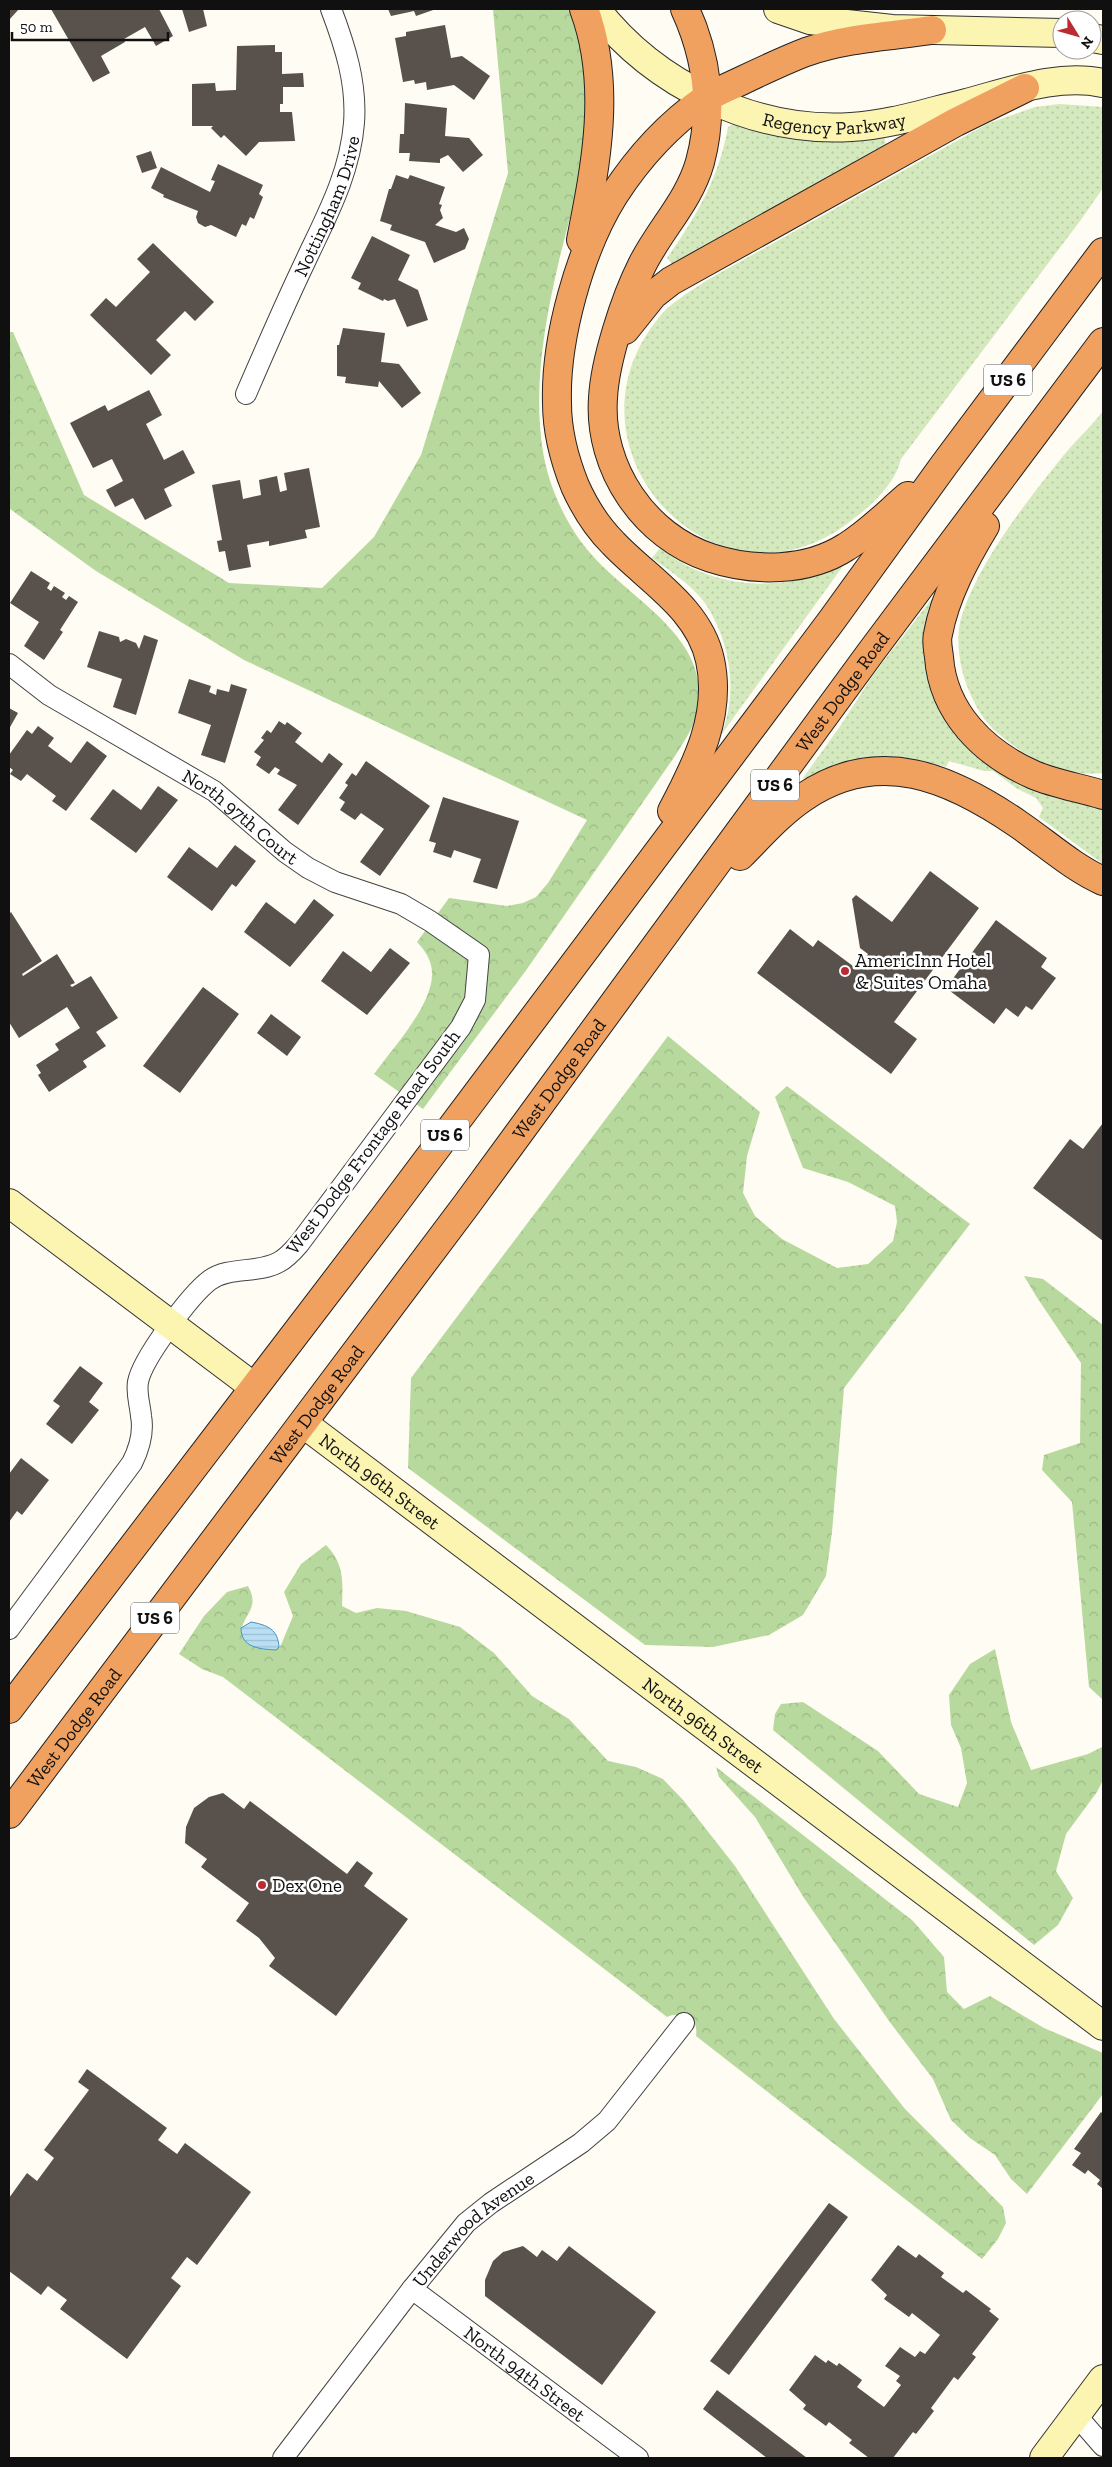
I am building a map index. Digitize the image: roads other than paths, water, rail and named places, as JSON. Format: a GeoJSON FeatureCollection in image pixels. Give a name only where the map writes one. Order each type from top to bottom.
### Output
{"type":"FeatureCollection","features":[{"type":"Feature","properties":{"kind":"highway"},"geometry":{"type":"LineString","coordinates":[[584,9],[596,45],[599,136],[560,351],[557,404],[564,451],[575,486],[590,515],[612,543],[677,603],[700,632],[710,657],[714,685],[713,712],[705,739],[686,786],[634,882]]}},
{"type":"Feature","properties":{"kind":"highway"},"geometry":{"type":"LineString","coordinates":[[685,9],[698,41],[704,64],[707,98],[706,132],[693,182],[682,204],[642,264],[624,310],[602,397],[603,422],[608,451],[632,499],[652,523],[672,540],[700,555],[724,562],[758,568],[786,566],[823,559],[846,548],[944,465]]}},
{"type":"Feature","properties":{"kind":"highway"},"geometry":{"type":"LineString","coordinates":[[570,300],[592,240],[613,196],[642,157],[675,123],[707,98],[808,52],[854,40],[932,30]]}},
{"type":"Feature","properties":{"kind":"highway"},"geometry":{"type":"LineString","coordinates":[[609,365],[619,340],[634,316],[653,295],[671,281],[956,122],[1025,88]]}},
{"type":"Feature","properties":{"kind":"highway","name":"US 6"},"geometry":{"type":"LineString","coordinates":[[9,1709],[832,620],[944,465],[1103,252]]}},
{"type":"Feature","properties":{"kind":"highway","name":"West Dodge Road"},"geometry":{"type":"LineString","coordinates":[[9,1814],[148,1626],[304,1424],[679,918],[871,652],[1067,393],[1103,342]]}},
{"type":"Feature","properties":{"kind":"highway"},"geometry":{"type":"LineString","coordinates":[[1067,393],[968,554],[947,601],[937,636],[940,668],[947,697],[960,719],[981,742],[1000,757],[1034,775],[1103,795]]}},
{"type":"Feature","properties":{"kind":"highway"},"geometry":{"type":"LineString","coordinates":[[679,918],[760,835],[804,798],[821,787],[861,773],[883,770],[905,771],[957,787],[986,802],[1092,874]]}},
{"type":"Feature","properties":{"kind":"highway"},"geometry":{"type":"LineString","coordinates":[[1070,786],[1103,786]]}},
{"type":"Feature","properties":{"kind":"highway"},"geometry":{"type":"LineString","coordinates":[[1045,843],[1103,894]]}},
{"type":"Feature","properties":{"kind":"street","name":"Nottingham Drive"},"geometry":{"type":"LineString","coordinates":[[246,394],[329,214],[347,165],[354,122],[353,89],[348,55],[332,9]]}},
{"type":"Feature","properties":{"kind":"street","name":"Regency Parkway"},"geometry":{"type":"LineString","coordinates":[[596,9],[613,31],[639,56],[707,98],[755,118],[802,127],[851,127],[891,122],[1058,81],[1103,83]]}},
{"type":"Feature","properties":{"kind":"street"},"geometry":{"type":"LineString","coordinates":[[778,9],[810,20],[836,24],[932,30],[1052,33]]}},
{"type":"Feature","properties":{"kind":"street","name":"North 97th Court"},"geometry":{"type":"LineString","coordinates":[[9,664],[49,695],[214,791],[285,852],[308,868],[335,882],[401,904],[430,921],[479,955]]}},
{"type":"Feature","properties":{"kind":"street","name":"West Dodge Frontage Road South"},"geometry":{"type":"LineString","coordinates":[[9,1629],[132,1463],[140,1442],[142,1426],[137,1396],[138,1381],[148,1360],[172,1324],[209,1281],[229,1272],[257,1269],[279,1262],[298,1244],[374,1147],[461,1027],[475,1000],[479,955]]}},
{"type":"Feature","properties":{"kind":"street"},"geometry":{"type":"LineString","coordinates":[[9,1203],[254,1387]]}},
{"type":"Feature","properties":{"kind":"street","name":"North 96th Street"},"geometry":{"type":"LineString","coordinates":[[304,1424],[1103,2026]]}},
{"type":"Feature","properties":{"kind":"street","name":"Underwood Avenue"},"geometry":{"type":"LineString","coordinates":[[283,2458],[449,2242],[474,2216],[582,2143],[607,2121],[684,2023]]}},
{"type":"Feature","properties":{"kind":"street","name":"North 94th Street"},"geometry":{"type":"LineString","coordinates":[[412,2289],[638,2458]]}},
{"type":"Feature","properties":{"kind":"street"},"geometry":{"type":"LineString","coordinates":[[1044,2458],[1103,2379]]}},
{"type":"Feature","properties":{"kind":"street"},"geometry":{"type":"LineString","coordinates":[[1076,2415],[1103,2446]]}},
{"type":"Feature","properties":{"kind":"water"},"geometry":{"type":"Polygon","coordinates":[[[251,1622],[267,1626],[274,1632],[279,1647],[276,1650],[258,1648],[244,1640],[241,1628],[251,1622]]]}},
{"type":"Feature","properties":{"kind":"place","name":"AmericInn Hotel & Suites Omaha"},"geometry":{"type":"Point","coordinates":[845,971]}},
{"type":"Feature","properties":{"kind":"place","name":"Dex One"},"geometry":{"type":"Point","coordinates":[262,1885]}}]}
